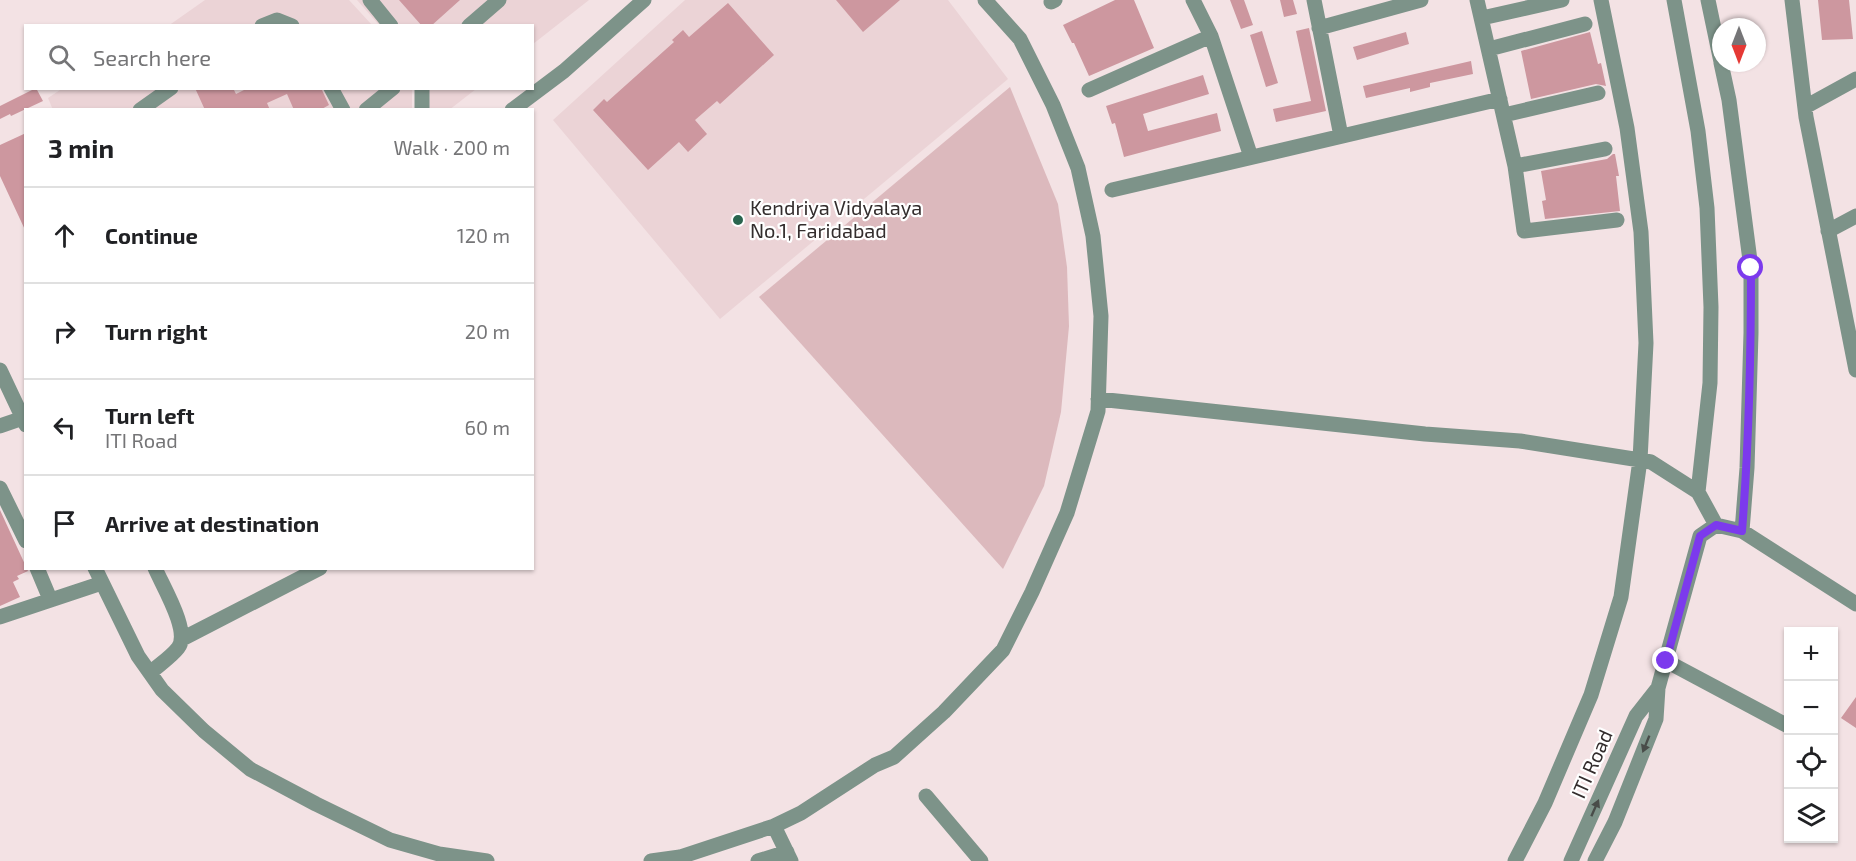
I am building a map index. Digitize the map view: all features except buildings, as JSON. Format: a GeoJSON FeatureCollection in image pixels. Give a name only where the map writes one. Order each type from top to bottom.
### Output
{"type":"FeatureCollection","features":[{"type":"Feature","properties":{"kind":"street"},"geometry":{"type":"LineString","coordinates":[[370,0],[389,24]]}},
{"type":"Feature","properties":{"kind":"street"},"geometry":{"type":"LineString","coordinates":[[471,24],[499,0]]}},
{"type":"Feature","properties":{"kind":"street"},"geometry":{"type":"LineString","coordinates":[[515,108],[564,71],[644,0]]}},
{"type":"Feature","properties":{"kind":"street"},"geometry":{"type":"LineString","coordinates":[[651,861],[680,857],[774,826],[801,813],[875,765],[894,757],[944,712],[1003,650],[1067,513],[1098,411],[1101,316],[1093,236],[1078,168],[1053,105],[1020,39],[985,0]]}},
{"type":"Feature","properties":{"kind":"street"},"geometry":{"type":"LineString","coordinates":[[1193,0],[1211,36],[1251,156]]}},
{"type":"Feature","properties":{"kind":"street"},"geometry":{"type":"LineString","coordinates":[[1314,0],[1341,136]]}},
{"type":"Feature","properties":{"kind":"street"},"geometry":{"type":"LineString","coordinates":[[1319,28],[1421,0]]}},
{"type":"Feature","properties":{"kind":"street"},"geometry":{"type":"LineString","coordinates":[[1477,0],[1515,166],[1524,231],[1617,220]]}},
{"type":"Feature","properties":{"kind":"street"},"geometry":{"type":"LineString","coordinates":[[1482,18],[1562,0]]}},
{"type":"Feature","properties":{"kind":"street"},"geometry":{"type":"LineString","coordinates":[[1515,861],[1545,803],[1591,695],[1621,597],[1640,460],[1646,343],[1641,232],[1628,128],[1601,0]]}},
{"type":"Feature","properties":{"kind":"street"},"geometry":{"type":"LineString","coordinates":[[1674,0],[1698,131],[1707,208],[1711,307],[1710,383],[1698,492]]}},
{"type":"Feature","properties":{"kind":"street"},"geometry":{"type":"LineString","coordinates":[[1708,0],[1712,19]]}},
{"type":"Feature","properties":{"kind":"street"},"geometry":{"type":"LineString","coordinates":[[1792,0],[1805,107],[1828,231],[1852,330],[1856,370]]}},
{"type":"Feature","properties":{"kind":"street"},"geometry":{"type":"LineString","coordinates":[[267,24],[277,20],[287,24]]}},
{"type":"Feature","properties":{"kind":"street"},"geometry":{"type":"LineString","coordinates":[[1489,49],[1585,24]]}},
{"type":"Feature","properties":{"kind":"street"},"geometry":{"type":"LineString","coordinates":[[1089,90],[1211,36]]}},
{"type":"Feature","properties":{"kind":"street"},"geometry":{"type":"LineString","coordinates":[[1723,72],[1729,100],[1751,268],[1747,468],[1742,531]]}},
{"type":"Feature","properties":{"kind":"street"},"geometry":{"type":"LineString","coordinates":[[1805,107],[1856,79]]}},
{"type":"Feature","properties":{"kind":"street"},"geometry":{"type":"LineString","coordinates":[[143,108],[168,90]]}},
{"type":"Feature","properties":{"kind":"street"},"geometry":{"type":"LineString","coordinates":[[332,90],[343,108]]}},
{"type":"Feature","properties":{"kind":"street"},"geometry":{"type":"LineString","coordinates":[[368,108],[391,90]]}},
{"type":"Feature","properties":{"kind":"street"},"geometry":{"type":"LineString","coordinates":[[422,90],[422,108]]}},
{"type":"Feature","properties":{"kind":"street"},"geometry":{"type":"LineString","coordinates":[[1504,115],[1598,93]]}},
{"type":"Feature","properties":{"kind":"street"},"geometry":{"type":"LineString","coordinates":[[1112,190],[1500,99]]}},
{"type":"Feature","properties":{"kind":"street"},"geometry":{"type":"LineString","coordinates":[[1515,166],[1605,148]]}},
{"type":"Feature","properties":{"kind":"street"},"geometry":{"type":"LineString","coordinates":[[1828,231],[1856,216]]}},
{"type":"Feature","properties":{"kind":"street"},"geometry":{"type":"LineString","coordinates":[[0,370],[24,420],[0,426]]}},
{"type":"Feature","properties":{"kind":"street"},"geometry":{"type":"LineString","coordinates":[[1098,399],[1425,434],[1520,441],[1651,462],[1698,492],[1716,525],[1742,531],[1856,604]]}},
{"type":"Feature","properties":{"kind":"street"},"geometry":{"type":"LineString","coordinates":[[0,488],[24,537]]}},
{"type":"Feature","properties":{"kind":"street","name":"ITI Road"},"geometry":{"type":"LineString","coordinates":[[1595,861],[1615,822],[1656,719],[1658,688],[1700,536],[1716,525]]}},
{"type":"Feature","properties":{"kind":"street"},"geometry":{"type":"LineString","coordinates":[[38,570],[50,599]]}},
{"type":"Feature","properties":{"kind":"street"},"geometry":{"type":"LineString","coordinates":[[96,570],[138,656],[162,690],[204,731],[250,769],[390,840],[440,854],[487,861]]}},
{"type":"Feature","properties":{"kind":"street"},"geometry":{"type":"LineString","coordinates":[[150,673],[180,646],[182,639],[178,617],[155,570]]}},
{"type":"Feature","properties":{"kind":"street"},"geometry":{"type":"LineString","coordinates":[[182,639],[316,570]]}},
{"type":"Feature","properties":{"kind":"street"},"geometry":{"type":"LineString","coordinates":[[0,617],[102,583]]}},
{"type":"Feature","properties":{"kind":"street"},"geometry":{"type":"LineString","coordinates":[[1666,661],[1784,724]]}},
{"type":"Feature","properties":{"kind":"street","name":"ITI Road"},"geometry":{"type":"LineString","coordinates":[[1571,861],[1636,716],[1658,688]]}},
{"type":"Feature","properties":{"kind":"street"},"geometry":{"type":"LineString","coordinates":[[926,796],[981,861]]}},
{"type":"Feature","properties":{"kind":"street"},"geometry":{"type":"LineString","coordinates":[[758,861],[789,857],[774,826]]}},
{"type":"Feature","properties":{"kind":"shaded area"},"geometry":{"type":"Polygon","coordinates":[[[205,0],[349,0],[371,24],[171,24],[205,0]]]}},
{"type":"Feature","properties":{"kind":"shaded area"},"geometry":{"type":"Polygon","coordinates":[[[357,0],[589,0],[534,43],[534,24],[378,24],[357,0]]]}},
{"type":"Feature","properties":{"kind":"shaded area","name":"Kendriya Vidyalaya No.1, Faridabad"},"geometry":{"type":"Polygon","coordinates":[[[685,0],[948,0],[1008,79],[720,319],[553,120],[685,0]]]}},
{"type":"Feature","properties":{"kind":"shaded area"},"geometry":{"type":"Polygon","coordinates":[[[1010,87],[1058,204],[1067,267],[1069,326],[1061,412],[1044,486],[1003,569],[759,297],[1010,87]]]}},
{"type":"Feature","properties":{"kind":"shaded area"},"geometry":{"type":"Polygon","coordinates":[[[60,90],[412,90],[412,108],[52,108],[48,98],[60,90]]]}},
{"type":"Feature","properties":{"kind":"shaded area"},"geometry":{"type":"Polygon","coordinates":[[[418,90],[475,90],[452,108],[419,108],[418,90]]]}},
{"type":"Feature","properties":{"kind":"place","name":"Kendriya Vidyalaya No.1, Faridabad"},"geometry":{"type":"Point","coordinates":[738,220]}},
{"type":"Feature","properties":{"kind":"route"},"geometry":{"type":"LineString","coordinates":[[1666,661],[1700,536],[1708,528],[1716,525],[1742,531],[1747,468],[1751,268]]}}]}
